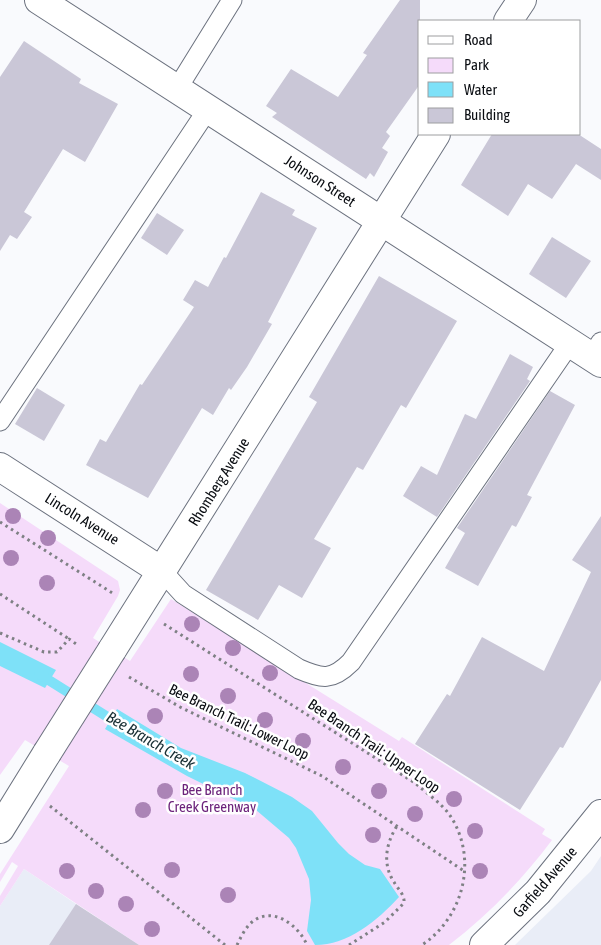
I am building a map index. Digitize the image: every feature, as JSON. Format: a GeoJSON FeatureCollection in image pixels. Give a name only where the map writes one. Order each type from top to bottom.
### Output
{"type":"FeatureCollection","features":[{"type":"Feature","properties":{"kind":"street","name":"Johnson Street"},"geometry":{"type":"LineString","coordinates":[[39,0],[380,221],[591,351]]}},
{"type":"Feature","properties":{"kind":"street"},"geometry":{"type":"LineString","coordinates":[[509,20],[522,0]]}},
{"type":"Feature","properties":{"kind":"street","name":"Rhomberg Avenue"},"geometry":{"type":"LineString","coordinates":[[4,814],[47,753],[163,572],[435,135]]}},
{"type":"Feature","properties":{"kind":"street","name":"Lincoln Avenue"},"geometry":{"type":"LineString","coordinates":[[0,468],[163,572]]}},
{"type":"Feature","properties":{"kind":"street","name":"Garfield Avenue"},"geometry":{"type":"LineString","coordinates":[[484,945],[538,892],[601,814]]}},
{"type":"Feature","properties":{"kind":"lane"},"geometry":{"type":"LineString","coordinates":[[177,89],[232,0]]}},
{"type":"Feature","properties":{"kind":"lane"},"geometry":{"type":"LineString","coordinates":[[0,421],[208,109]]}},
{"type":"Feature","properties":{"kind":"lane"},"geometry":{"type":"LineString","coordinates":[[163,572],[183,594],[299,668],[315,676],[333,676],[351,662],[591,351]]}},
{"type":"Feature","properties":{"kind":"path"},"geometry":{"type":"LineString","coordinates":[[0,522],[118,596]]}},
{"type":"Feature","properties":{"kind":"path"},"geometry":{"type":"LineString","coordinates":[[0,594],[81,647]]}},
{"type":"Feature","properties":{"kind":"path","name":"Bee Branch Trail: Upper Loop"},"geometry":{"type":"LineString","coordinates":[[158,620],[406,778],[448,812],[461,838],[464,871],[461,891],[454,912],[439,931],[422,945]]}},
{"type":"Feature","properties":{"kind":"path"},"geometry":{"type":"LineString","coordinates":[[0,633],[44,652],[58,652],[69,639]]}},
{"type":"Feature","properties":{"kind":"path","name":"Bee Branch Trail: Lower Loop"},"geometry":{"type":"LineString","coordinates":[[128,676],[180,707],[322,776],[464,871]]}},
{"type":"Feature","properties":{"kind":"path"},"geometry":{"type":"LineString","coordinates":[[45,803],[226,945]]}},
{"type":"Feature","properties":{"kind":"path"},"geometry":{"type":"LineString","coordinates":[[349,945],[385,922],[404,903],[405,898],[393,881],[388,867],[387,845],[397,826]]}},
{"type":"Feature","properties":{"kind":"path"},"geometry":{"type":"LineString","coordinates":[[237,945],[253,921],[267,916],[290,923],[302,934],[307,945]]}},
{"type":"Feature","properties":{"kind":"shaded area"},"geometry":{"type":"Polygon","coordinates":[[[601,856],[601,945],[515,945],[591,871],[601,856]]]}},
{"type":"Feature","properties":{"kind":"shaded area"},"geometry":{"type":"Polygon","coordinates":[[[24,869],[139,945],[0,945],[0,906],[24,869]]]}},
{"type":"Feature","properties":{"kind":"green space","name":"Bee Branch Creek Greenway"},"geometry":{"type":"Polygon","coordinates":[[[0,503],[118,581],[120,590],[118,596],[93,638],[130,661],[171,599],[399,741],[402,737],[545,829],[542,834],[552,840],[504,896],[449,945],[139,945],[24,869],[0,906],[0,896],[18,866],[12,862],[0,882],[0,874],[69,766],[25,740],[0,775],[0,503]]]}},
{"type":"Feature","properties":{"kind":"water"},"geometry":{"type":"Polygon","coordinates":[[[0,642],[56,670],[45,688],[0,666],[0,642]]]}},
{"type":"Feature","properties":{"kind":"water"},"geometry":{"type":"Polygon","coordinates":[[[117,709],[181,748],[245,773],[292,797],[312,811],[349,854],[365,865],[380,869],[399,897],[381,915],[361,930],[339,941],[315,945],[307,931],[311,900],[309,879],[296,848],[289,838],[256,810],[187,776],[105,729],[117,709]]]}},
{"type":"Feature","properties":{"kind":"building"},"geometry":{"type":"Polygon","coordinates":[[[400,0],[420,0],[420,20],[418,20],[418,87],[386,132],[390,136],[382,148],[388,152],[374,177],[370,173],[366,179],[272,117],[277,113],[266,106],[291,69],[338,97],[367,55],[363,53],[400,0]]]}},
{"type":"Feature","properties":{"kind":"building"},"geometry":{"type":"Polygon","coordinates":[[[24,41],[81,79],[79,83],[118,104],[85,162],[63,149],[24,212],[32,217],[17,239],[10,235],[0,251],[0,77],[24,41]]]}},
{"type":"Feature","properties":{"kind":"building"},"geometry":{"type":"Polygon","coordinates":[[[491,135],[580,135],[601,149],[601,180],[576,164],[552,199],[528,184],[508,216],[461,185],[491,135]]]}},
{"type":"Feature","properties":{"kind":"building"},"geometry":{"type":"Polygon","coordinates":[[[261,192],[295,210],[292,215],[317,228],[268,322],[272,324],[247,367],[231,390],[229,388],[213,415],[202,408],[148,498],[86,465],[100,439],[106,442],[140,384],[142,385],[194,307],[183,300],[195,280],[208,287],[224,257],[226,258],[261,192]]]}},
{"type":"Feature","properties":{"kind":"building"},"geometry":{"type":"Polygon","coordinates":[[[157,213],[184,230],[167,255],[141,238],[157,213]]]}},
{"type":"Feature","properties":{"kind":"building"},"geometry":{"type":"Polygon","coordinates":[[[552,237],[591,261],[566,298],[529,274],[552,237]]]}},
{"type":"Feature","properties":{"kind":"building"},"geometry":{"type":"Polygon","coordinates":[[[379,276],[457,321],[406,408],[401,405],[363,470],[357,467],[314,539],[331,548],[302,598],[279,585],[258,620],[206,590],[317,402],[309,397],[379,276]]]}},
{"type":"Feature","properties":{"kind":"building"},"geometry":{"type":"Polygon","coordinates":[[[510,354],[533,367],[527,379],[530,381],[437,517],[403,496],[421,466],[437,475],[465,414],[476,419],[510,354]]]}},
{"type":"Feature","properties":{"kind":"building"},"geometry":{"type":"Polygon","coordinates":[[[37,388],[65,405],[44,441],[15,424],[37,388]]]}},
{"type":"Feature","properties":{"kind":"building"},"geometry":{"type":"Polygon","coordinates":[[[550,391],[575,405],[527,495],[532,497],[516,527],[512,525],[478,586],[445,568],[465,533],[457,528],[550,391]]]}},
{"type":"Feature","properties":{"kind":"building"},"geometry":{"type":"Polygon","coordinates":[[[601,516],[601,680],[563,748],[560,747],[520,810],[415,744],[447,694],[450,696],[482,637],[544,671],[591,572],[572,560],[601,516]]]}},
{"type":"Feature","properties":{"kind":"building"},"geometry":{"type":"Polygon","coordinates":[[[76,904],[139,945],[49,945],[76,904]]]}},
{"type":"Feature","properties":{"kind":"waterway","name":"Bee Branch Creek"},"geometry":{"type":"LineString","coordinates":[[39,674],[122,726]]}}]}
